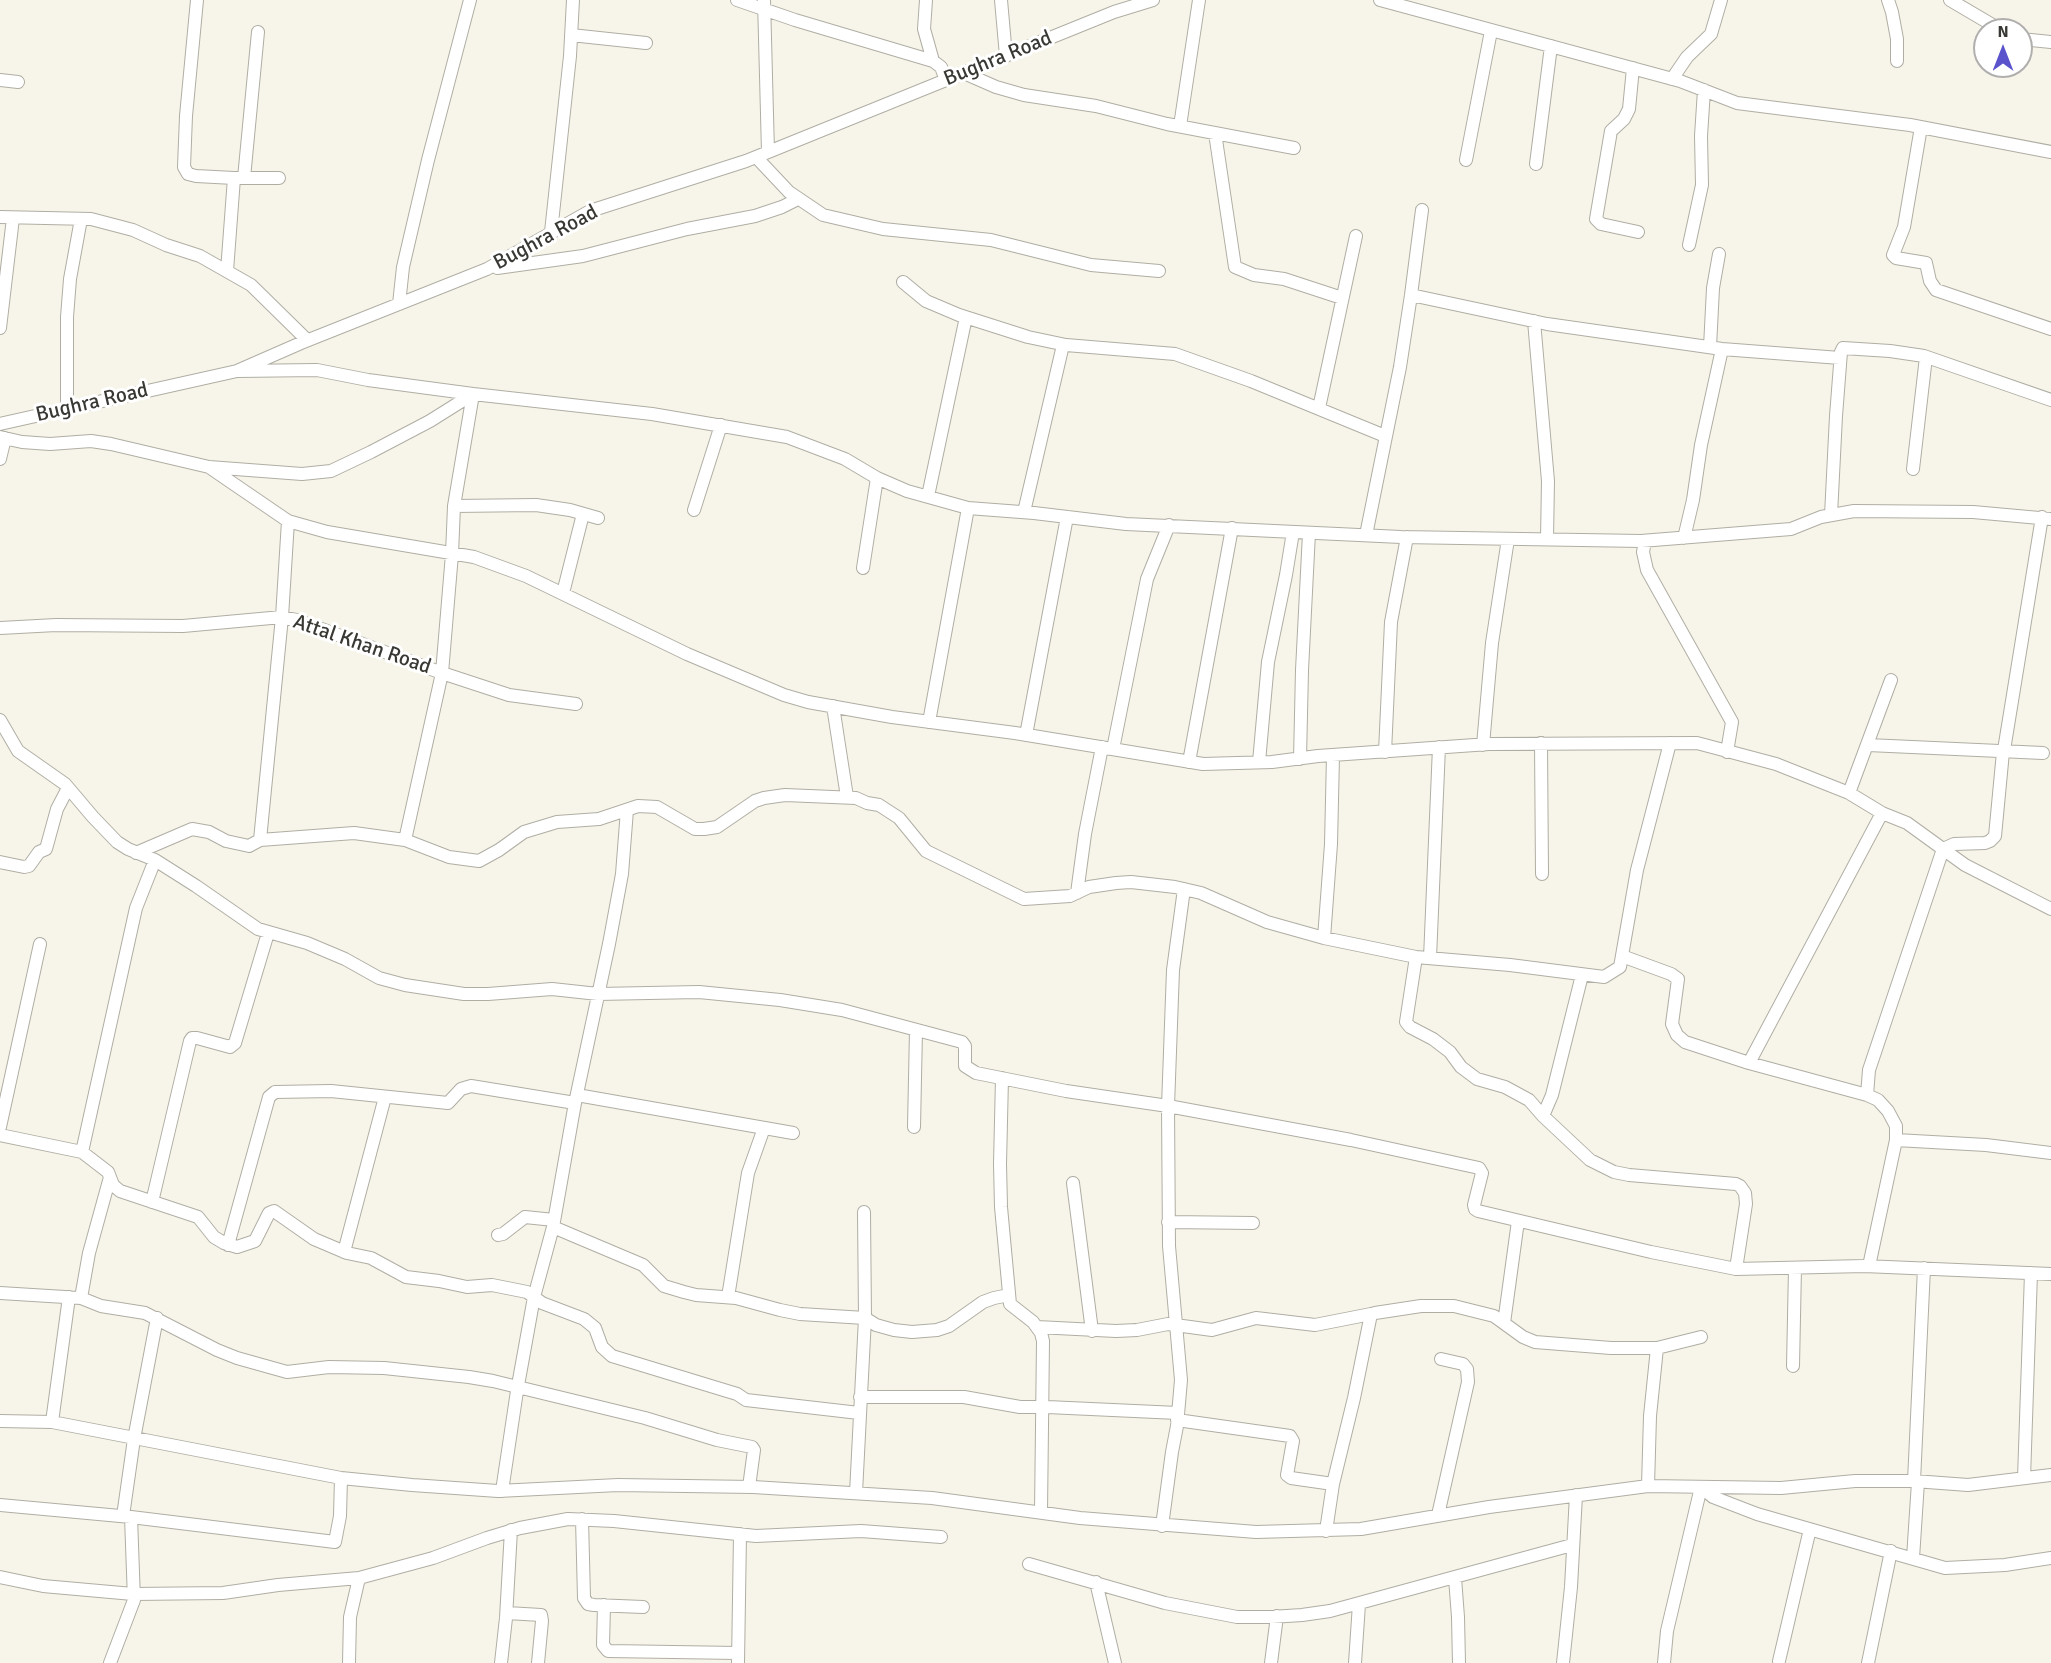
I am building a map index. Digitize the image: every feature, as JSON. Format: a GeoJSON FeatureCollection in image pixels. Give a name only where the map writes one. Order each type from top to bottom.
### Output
{"type":"FeatureCollection","features":[{"type":"Feature","properties":{"kind":"street"},"geometry":{"type":"LineString","coordinates":[[197,0],[186,116],[184,167],[188,174],[196,176],[279,178]]}},
{"type":"Feature","properties":{"kind":"street"},"geometry":{"type":"LineString","coordinates":[[399,304],[403,267],[470,0]]}},
{"type":"Feature","properties":{"kind":"street"},"geometry":{"type":"LineString","coordinates":[[551,232],[573,0]]}},
{"type":"Feature","properties":{"kind":"street"},"geometry":{"type":"LineString","coordinates":[[737,0],[764,4],[933,61],[941,67],[946,80]]}},
{"type":"Feature","properties":{"kind":"street"},"geometry":{"type":"LineString","coordinates":[[926,0],[924,29],[933,61]]}},
{"type":"Feature","properties":{"kind":"street"},"geometry":{"type":"LineString","coordinates":[[1001,0],[1006,56]]}},
{"type":"Feature","properties":{"kind":"street","name":"Bughra Road"},"geometry":{"type":"LineString","coordinates":[[0,424],[237,371],[307,340],[487,269],[590,211],[762,154],[1114,12],[1153,0]]}},
{"type":"Feature","properties":{"kind":"street"},"geometry":{"type":"LineString","coordinates":[[1180,126],[1199,0]]}},
{"type":"Feature","properties":{"kind":"street"},"geometry":{"type":"LineString","coordinates":[[1380,0],[1672,79],[1737,103],[1921,127],[2051,152]]}},
{"type":"Feature","properties":{"kind":"street"},"geometry":{"type":"LineString","coordinates":[[1672,79],[1687,57],[1712,33],[1721,0]]}},
{"type":"Feature","properties":{"kind":"street"},"geometry":{"type":"LineString","coordinates":[[1888,0],[1897,39],[1897,61]]}},
{"type":"Feature","properties":{"kind":"street"},"geometry":{"type":"LineString","coordinates":[[1950,0],[1981,18]]}},
{"type":"Feature","properties":{"kind":"street"},"geometry":{"type":"LineString","coordinates":[[764,4],[762,154],[789,192],[798,199],[823,215],[865,226],[991,240],[1091,265],[1159,271]]}},
{"type":"Feature","properties":{"kind":"street"},"geometry":{"type":"LineString","coordinates":[[1466,160],[1491,31]]}},
{"type":"Feature","properties":{"kind":"street"},"geometry":{"type":"LineString","coordinates":[[227,271],[258,32]]}},
{"type":"Feature","properties":{"kind":"street"},"geometry":{"type":"LineString","coordinates":[[571,35],[646,43]]}},
{"type":"Feature","properties":{"kind":"street"},"geometry":{"type":"LineString","coordinates":[[2033,40],[2051,42]]}},
{"type":"Feature","properties":{"kind":"street"},"geometry":{"type":"LineString","coordinates":[[1536,164],[1551,46]]}},
{"type":"Feature","properties":{"kind":"street"},"geometry":{"type":"LineString","coordinates":[[1633,68],[1629,109],[1624,119],[1611,131],[1596,219],[1601,224],[1638,232]]}},
{"type":"Feature","properties":{"kind":"street"},"geometry":{"type":"LineString","coordinates":[[964,73],[996,87],[1024,95],[1096,106],[1180,126],[1294,148]]}},
{"type":"Feature","properties":{"kind":"street"},"geometry":{"type":"LineString","coordinates":[[0,80],[18,82]]}},
{"type":"Feature","properties":{"kind":"street"},"geometry":{"type":"LineString","coordinates":[[1689,245],[1702,185],[1701,136],[1704,90]]}},
{"type":"Feature","properties":{"kind":"street"},"geometry":{"type":"LineString","coordinates":[[1921,127],[1904,227],[1893,255],[1896,258],[1926,263],[1930,281],[1936,290],[2051,329]]}},
{"type":"Feature","properties":{"kind":"street"},"geometry":{"type":"LineString","coordinates":[[1215,133],[1235,267],[1254,275],[1284,279],[1342,298]]}},
{"type":"Feature","properties":{"kind":"street"},"geometry":{"type":"LineString","coordinates":[[487,269],[583,256],[687,229],[755,216],[798,199]]}},
{"type":"Feature","properties":{"kind":"street"},"geometry":{"type":"LineString","coordinates":[[1366,535],[1412,295],[1422,210]]}},
{"type":"Feature","properties":{"kind":"street"},"geometry":{"type":"LineString","coordinates":[[0,217],[91,219],[133,230],[166,245],[200,256],[258,290],[307,340]]}},
{"type":"Feature","properties":{"kind":"street"},"geometry":{"type":"LineString","coordinates":[[0,328],[13,218]]}},
{"type":"Feature","properties":{"kind":"street"},"geometry":{"type":"LineString","coordinates":[[67,408],[67,317],[70,279],[81,219]]}},
{"type":"Feature","properties":{"kind":"street"},"geometry":{"type":"LineString","coordinates":[[1319,408],[1356,236]]}},
{"type":"Feature","properties":{"kind":"street"},"geometry":{"type":"LineString","coordinates":[[1684,538],[1694,500],[1716,348],[1713,288],[1719,254]]}},
{"type":"Feature","properties":{"kind":"street"},"geometry":{"type":"LineString","coordinates":[[903,282],[926,301],[1028,337],[1063,345],[1175,354],[1319,408],[1385,436]]}},
{"type":"Feature","properties":{"kind":"street"},"geometry":{"type":"LineString","coordinates":[[1412,295],[1534,321],[1716,348],[1840,358]]}},
{"type":"Feature","properties":{"kind":"street"},"geometry":{"type":"LineString","coordinates":[[928,496],[966,317]]}},
{"type":"Feature","properties":{"kind":"street"},"geometry":{"type":"LineString","coordinates":[[1534,321],[1548,482],[1546,539]]}},
{"type":"Feature","properties":{"kind":"street"},"geometry":{"type":"LineString","coordinates":[[1024,512],[1063,345]]}},
{"type":"Feature","properties":{"kind":"street"},"geometry":{"type":"LineString","coordinates":[[1831,515],[1840,358],[1843,348],[1848,346],[1926,357],[2051,400]]}},
{"type":"Feature","properties":{"kind":"street"},"geometry":{"type":"LineString","coordinates":[[1913,469],[1926,357]]}},
{"type":"Feature","properties":{"kind":"street"},"geometry":{"type":"LineString","coordinates":[[237,371],[316,370],[368,380],[473,394],[652,414],[787,436],[845,459],[878,478],[908,491],[968,508],[1126,524],[1407,537],[1645,541],[1791,529],[1821,517],[1854,512],[1973,512],[2047,518],[2003,751],[1995,836],[1985,843],[1954,844],[1943,849],[1869,1070],[1867,1095]]}},
{"type":"Feature","properties":{"kind":"street"},"geometry":{"type":"LineString","coordinates":[[0,459],[3,438],[50,444],[92,441],[209,467],[302,474],[331,471],[430,421],[473,394]]}},
{"type":"Feature","properties":{"kind":"street"},"geometry":{"type":"LineString","coordinates":[[405,840],[442,673],[454,506],[473,394]]}},
{"type":"Feature","properties":{"kind":"street"},"geometry":{"type":"LineString","coordinates":[[694,510],[721,425]]}},
{"type":"Feature","properties":{"kind":"street"},"geometry":{"type":"LineString","coordinates":[[209,467],[288,521],[327,532],[474,557],[526,576],[687,654],[784,695],[833,706],[929,722],[1026,735],[1203,764],[1483,745],[1697,743],[1776,764],[1849,793],[1882,813],[1907,824],[1965,865],[2051,909]]}},
{"type":"Feature","properties":{"kind":"street"},"geometry":{"type":"LineString","coordinates":[[863,568],[878,478]]}},
{"type":"Feature","properties":{"kind":"street"},"geometry":{"type":"LineString","coordinates":[[454,506],[536,505],[598,518]]}},
{"type":"Feature","properties":{"kind":"street"},"geometry":{"type":"LineString","coordinates":[[929,722],[968,508]]}},
{"type":"Feature","properties":{"kind":"street"},"geometry":{"type":"LineString","coordinates":[[563,593],[583,514]]}},
{"type":"Feature","properties":{"kind":"street"},"geometry":{"type":"LineString","coordinates":[[1026,735],[1066,517]]}},
{"type":"Feature","properties":{"kind":"street"},"geometry":{"type":"LineString","coordinates":[[261,840],[282,617],[288,521]]}},
{"type":"Feature","properties":{"kind":"street"},"geometry":{"type":"LineString","coordinates":[[1077,893],[1085,834],[1108,748],[1147,579],[1169,525]]}},
{"type":"Feature","properties":{"kind":"street"},"geometry":{"type":"LineString","coordinates":[[1189,762],[1232,528]]}},
{"type":"Feature","properties":{"kind":"street"},"geometry":{"type":"LineString","coordinates":[[1259,762],[1268,662],[1293,531]]}},
{"type":"Feature","properties":{"kind":"street"},"geometry":{"type":"LineString","coordinates":[[1300,759],[1309,532]]}},
{"type":"Feature","properties":{"kind":"street"},"geometry":{"type":"LineString","coordinates":[[1385,752],[1391,622],[1407,537]]}},
{"type":"Feature","properties":{"kind":"street"},"geometry":{"type":"LineString","coordinates":[[1483,745],[1492,643],[1508,539]]}},
{"type":"Feature","properties":{"kind":"street"},"geometry":{"type":"LineString","coordinates":[[1645,541],[1643,552],[1647,570],[1732,722],[1727,752]]}},
{"type":"Feature","properties":{"kind":"street","name":"Attal Khan Road"},"geometry":{"type":"LineString","coordinates":[[0,628],[56,625],[183,626],[282,617],[509,695],[576,704]]}},
{"type":"Feature","properties":{"kind":"street"},"geometry":{"type":"LineString","coordinates":[[1849,793],[1891,680]]}},
{"type":"Feature","properties":{"kind":"street"},"geometry":{"type":"LineString","coordinates":[[833,706],[847,797]]}},
{"type":"Feature","properties":{"kind":"street"},"geometry":{"type":"LineString","coordinates":[[0,720],[18,751],[58,778],[117,842],[136,853],[155,860],[252,926],[316,947],[345,959],[379,978],[421,988],[464,994],[552,989],[598,994],[699,992],[780,1000],[842,1010],[962,1042],[965,1046],[965,1066],[976,1073],[1066,1091],[1168,1106],[1351,1140],[1479,1168],[1482,1173],[1475,1209],[1518,1221],[1736,1269],[1869,1266],[2051,1274]]}},
{"type":"Feature","properties":{"kind":"street"},"geometry":{"type":"LineString","coordinates":[[1541,743],[1542,874]]}},
{"type":"Feature","properties":{"kind":"street"},"geometry":{"type":"LineString","coordinates":[[136,853],[192,829],[209,832],[226,841],[249,846],[261,840],[354,833],[405,840],[449,857],[479,861],[524,832],[558,822],[599,819],[638,806],[657,807],[695,829],[704,829],[717,827],[755,801],[764,798],[785,795],[847,797],[879,805],[899,818],[926,851],[1024,899],[1060,897],[1089,887],[1116,883],[1131,882],[1184,888],[1201,892],[1267,922],[1324,938],[1416,957],[1604,977],[1620,967],[1637,870],[1670,743]]}},
{"type":"Feature","properties":{"kind":"street"},"geometry":{"type":"LineString","coordinates":[[1868,745],[2043,753]]}},
{"type":"Feature","properties":{"kind":"street"},"geometry":{"type":"LineString","coordinates":[[1430,958],[1439,747]]}},
{"type":"Feature","properties":{"kind":"street"},"geometry":{"type":"LineString","coordinates":[[1324,938],[1331,844],[1333,756]]}},
{"type":"Feature","properties":{"kind":"street"},"geometry":{"type":"LineString","coordinates":[[0,862],[29,866],[39,852],[46,849],[57,809],[68,788]]}},
{"type":"Feature","properties":{"kind":"street"},"geometry":{"type":"LineString","coordinates":[[502,1491],[517,1387],[534,1297],[553,1224],[622,874],[627,810]]}},
{"type":"Feature","properties":{"kind":"street"},"geometry":{"type":"LineString","coordinates":[[1749,1063],[1882,813]]}},
{"type":"Feature","properties":{"kind":"street"},"geometry":{"type":"LineString","coordinates":[[82,1152],[136,908],[155,860]]}},
{"type":"Feature","properties":{"kind":"street"},"geometry":{"type":"LineString","coordinates":[[1162,1526],[1181,1380],[1168,1222],[1168,1106],[1173,970],[1184,888]]}},
{"type":"Feature","properties":{"kind":"street"},"geometry":{"type":"LineString","coordinates":[[152,1202],[190,1041],[192,1038],[197,1038],[230,1047],[235,1043],[268,933]]}},
{"type":"Feature","properties":{"kind":"street"},"geometry":{"type":"LineString","coordinates":[[0,1127],[40,944]]}},
{"type":"Feature","properties":{"kind":"street"},"geometry":{"type":"LineString","coordinates":[[1622,956],[1671,974],[1678,979],[1671,1017],[1672,1024],[1677,1035],[1695,1046],[1867,1095],[1878,1100],[1888,1111],[1896,1126],[1896,1140],[1869,1266]]}},
{"type":"Feature","properties":{"kind":"street"},"geometry":{"type":"LineString","coordinates":[[1416,957],[1406,1022],[1410,1027],[1450,1052],[1468,1074],[1517,1092],[1529,1100],[1590,1160],[1614,1172],[1740,1186],[1745,1193],[1746,1204],[1736,1269]]}},
{"type":"Feature","properties":{"kind":"street"},"geometry":{"type":"LineString","coordinates":[[1543,1116],[1552,1095],[1582,975]]}},
{"type":"Feature","properties":{"kind":"street"},"geometry":{"type":"LineString","coordinates":[[914,1127],[916,1029]]}},
{"type":"Feature","properties":{"kind":"street"},"geometry":{"type":"LineString","coordinates":[[1002,1078],[1000,1175],[1010,1304],[1037,1327],[1043,1341],[1041,1512]]}},
{"type":"Feature","properties":{"kind":"street"},"geometry":{"type":"LineString","coordinates":[[228,1245],[251,1158],[272,1094],[280,1091],[331,1091],[448,1103],[461,1089],[471,1086],[576,1099],[793,1133]]}},
{"type":"Feature","properties":{"kind":"street"},"geometry":{"type":"LineString","coordinates":[[344,1252],[385,1096]]}},
{"type":"Feature","properties":{"kind":"street"},"geometry":{"type":"LineString","coordinates":[[728,1297],[748,1173],[764,1128]]}},
{"type":"Feature","properties":{"kind":"street"},"geometry":{"type":"LineString","coordinates":[[0,1135],[82,1152],[108,1172],[113,1185],[120,1191],[198,1217],[214,1237],[228,1245],[237,1247],[255,1241],[269,1213],[274,1211],[314,1239],[344,1252],[371,1258],[406,1277],[467,1287],[492,1285],[527,1292],[542,1303],[584,1319],[595,1328],[602,1347],[612,1356],[737,1394],[746,1400],[859,1413]]}},
{"type":"Feature","properties":{"kind":"street"},"geometry":{"type":"LineString","coordinates":[[1896,1140],[1986,1145],[2051,1154]]}},
{"type":"Feature","properties":{"kind":"street"},"geometry":{"type":"LineString","coordinates":[[52,1422],[75,1297],[110,1178]]}},
{"type":"Feature","properties":{"kind":"street"},"geometry":{"type":"LineString","coordinates":[[1073,1183],[1092,1331]]}},
{"type":"Feature","properties":{"kind":"street"},"geometry":{"type":"LineString","coordinates":[[856,1493],[865,1318],[864,1212]]}},
{"type":"Feature","properties":{"kind":"street"},"geometry":{"type":"LineString","coordinates":[[498,1235],[503,1234],[525,1216],[553,1224],[643,1265],[664,1286],[696,1295],[728,1297],[800,1314],[865,1318],[876,1325],[894,1330],[912,1332],[937,1330],[949,1326],[982,1302],[1009,1295]]}},
{"type":"Feature","properties":{"kind":"street"},"geometry":{"type":"LineString","coordinates":[[1504,1323],[1518,1221]]}},
{"type":"Feature","properties":{"kind":"street"},"geometry":{"type":"LineString","coordinates":[[1168,1222],[1252,1223]]}},
{"type":"Feature","properties":{"kind":"street"},"geometry":{"type":"LineString","coordinates":[[1793,1366],[1795,1268]]}},
{"type":"Feature","properties":{"kind":"street"},"geometry":{"type":"LineString","coordinates":[[1913,1558],[1924,1268]]}},
{"type":"Feature","properties":{"kind":"street"},"geometry":{"type":"LineString","coordinates":[[2024,1478],[2031,1273]]}},
{"type":"Feature","properties":{"kind":"street"},"geometry":{"type":"LineString","coordinates":[[0,1293],[75,1297],[101,1306],[146,1312],[217,1350],[287,1372],[329,1367],[384,1368],[469,1377],[645,1418],[717,1440],[752,1447],[754,1450],[749,1487]]}},
{"type":"Feature","properties":{"kind":"street"},"geometry":{"type":"LineString","coordinates":[[1037,1327],[1092,1331],[1137,1330],[1168,1324],[1212,1330],[1257,1318],[1315,1325],[1421,1306],[1443,1305],[1486,1312],[1527,1340],[1535,1342],[1611,1348],[1657,1348],[1701,1337]]}},
{"type":"Feature","properties":{"kind":"street"},"geometry":{"type":"LineString","coordinates":[[1326,1531],[1333,1484],[1371,1314]]}},
{"type":"Feature","properties":{"kind":"street"},"geometry":{"type":"LineString","coordinates":[[110,1663],[134,1600],[127,1516],[134,1439],[157,1318]]}},
{"type":"Feature","properties":{"kind":"street"},"geometry":{"type":"LineString","coordinates":[[1648,1486],[1650,1416],[1657,1348]]}},
{"type":"Feature","properties":{"kind":"street"},"geometry":{"type":"LineString","coordinates":[[1438,1515],[1468,1382],[1467,1369],[1463,1364],[1441,1359]]}},
{"type":"Feature","properties":{"kind":"street"},"geometry":{"type":"LineString","coordinates":[[860,1397],[964,1397],[1020,1407],[1178,1417],[1290,1436],[1293,1441],[1287,1475],[1291,1478],[1333,1484]]}},
{"type":"Feature","properties":{"kind":"street"},"geometry":{"type":"LineString","coordinates":[[0,1420],[52,1422],[341,1478],[502,1491],[618,1485],[749,1487],[856,1493],[932,1498],[1080,1518],[1162,1526],[1256,1532],[1361,1529],[1438,1515],[1648,1486],[1781,1488],[1855,1481],[1968,1485],[2051,1475]]}},
{"type":"Feature","properties":{"kind":"street"},"geometry":{"type":"LineString","coordinates":[[0,1505],[127,1516],[335,1542],[340,1516],[341,1478]]}},
{"type":"Feature","properties":{"kind":"street"},"geometry":{"type":"LineString","coordinates":[[1701,1487],[1713,1497],[1757,1514],[1945,1568],[2005,1565],[2051,1558]]}},
{"type":"Feature","properties":{"kind":"street"},"geometry":{"type":"LineString","coordinates":[[1664,1663],[1667,1631],[1701,1487]]}},
{"type":"Feature","properties":{"kind":"street"},"geometry":{"type":"LineString","coordinates":[[1563,1663],[1571,1587],[1576,1495]]}},
{"type":"Feature","properties":{"kind":"street"},"geometry":{"type":"LineString","coordinates":[[0,1577],[43,1586],[133,1594],[223,1593],[278,1585],[359,1578],[433,1558],[511,1530],[567,1519],[756,1536],[861,1531],[941,1537]]}},
{"type":"Feature","properties":{"kind":"street"},"geometry":{"type":"LineString","coordinates":[[582,1520],[584,1598],[588,1604],[643,1606]]}},
{"type":"Feature","properties":{"kind":"street"},"geometry":{"type":"LineString","coordinates":[[1779,1661],[1809,1529]]}},
{"type":"Feature","properties":{"kind":"street"},"geometry":{"type":"LineString","coordinates":[[501,1663],[507,1613],[511,1530]]}},
{"type":"Feature","properties":{"kind":"street"},"geometry":{"type":"LineString","coordinates":[[604,1605],[603,1645],[608,1651],[738,1658],[740,1534]]}},
{"type":"Feature","properties":{"kind":"street"},"geometry":{"type":"LineString","coordinates":[[1029,1564],[1165,1603],[1237,1617],[1302,1616],[1359,1604],[1572,1545]]}},
{"type":"Feature","properties":{"kind":"street"},"geometry":{"type":"LineString","coordinates":[[1868,1663],[1891,1551]]}},
{"type":"Feature","properties":{"kind":"street"},"geometry":{"type":"LineString","coordinates":[[350,1663],[350,1617],[359,1578]]}},
{"type":"Feature","properties":{"kind":"street"},"geometry":{"type":"LineString","coordinates":[[1455,1578],[1459,1663]]}},
{"type":"Feature","properties":{"kind":"street"},"geometry":{"type":"LineString","coordinates":[[1096,1582],[1115,1663]]}},
{"type":"Feature","properties":{"kind":"street"},"geometry":{"type":"LineString","coordinates":[[1356,1663],[1359,1604]]}},
{"type":"Feature","properties":{"kind":"street"},"geometry":{"type":"LineString","coordinates":[[507,1613],[541,1615],[538,1663]]}},
{"type":"Feature","properties":{"kind":"street"},"geometry":{"type":"LineString","coordinates":[[1271,1663],[1277,1616]]}}]}
